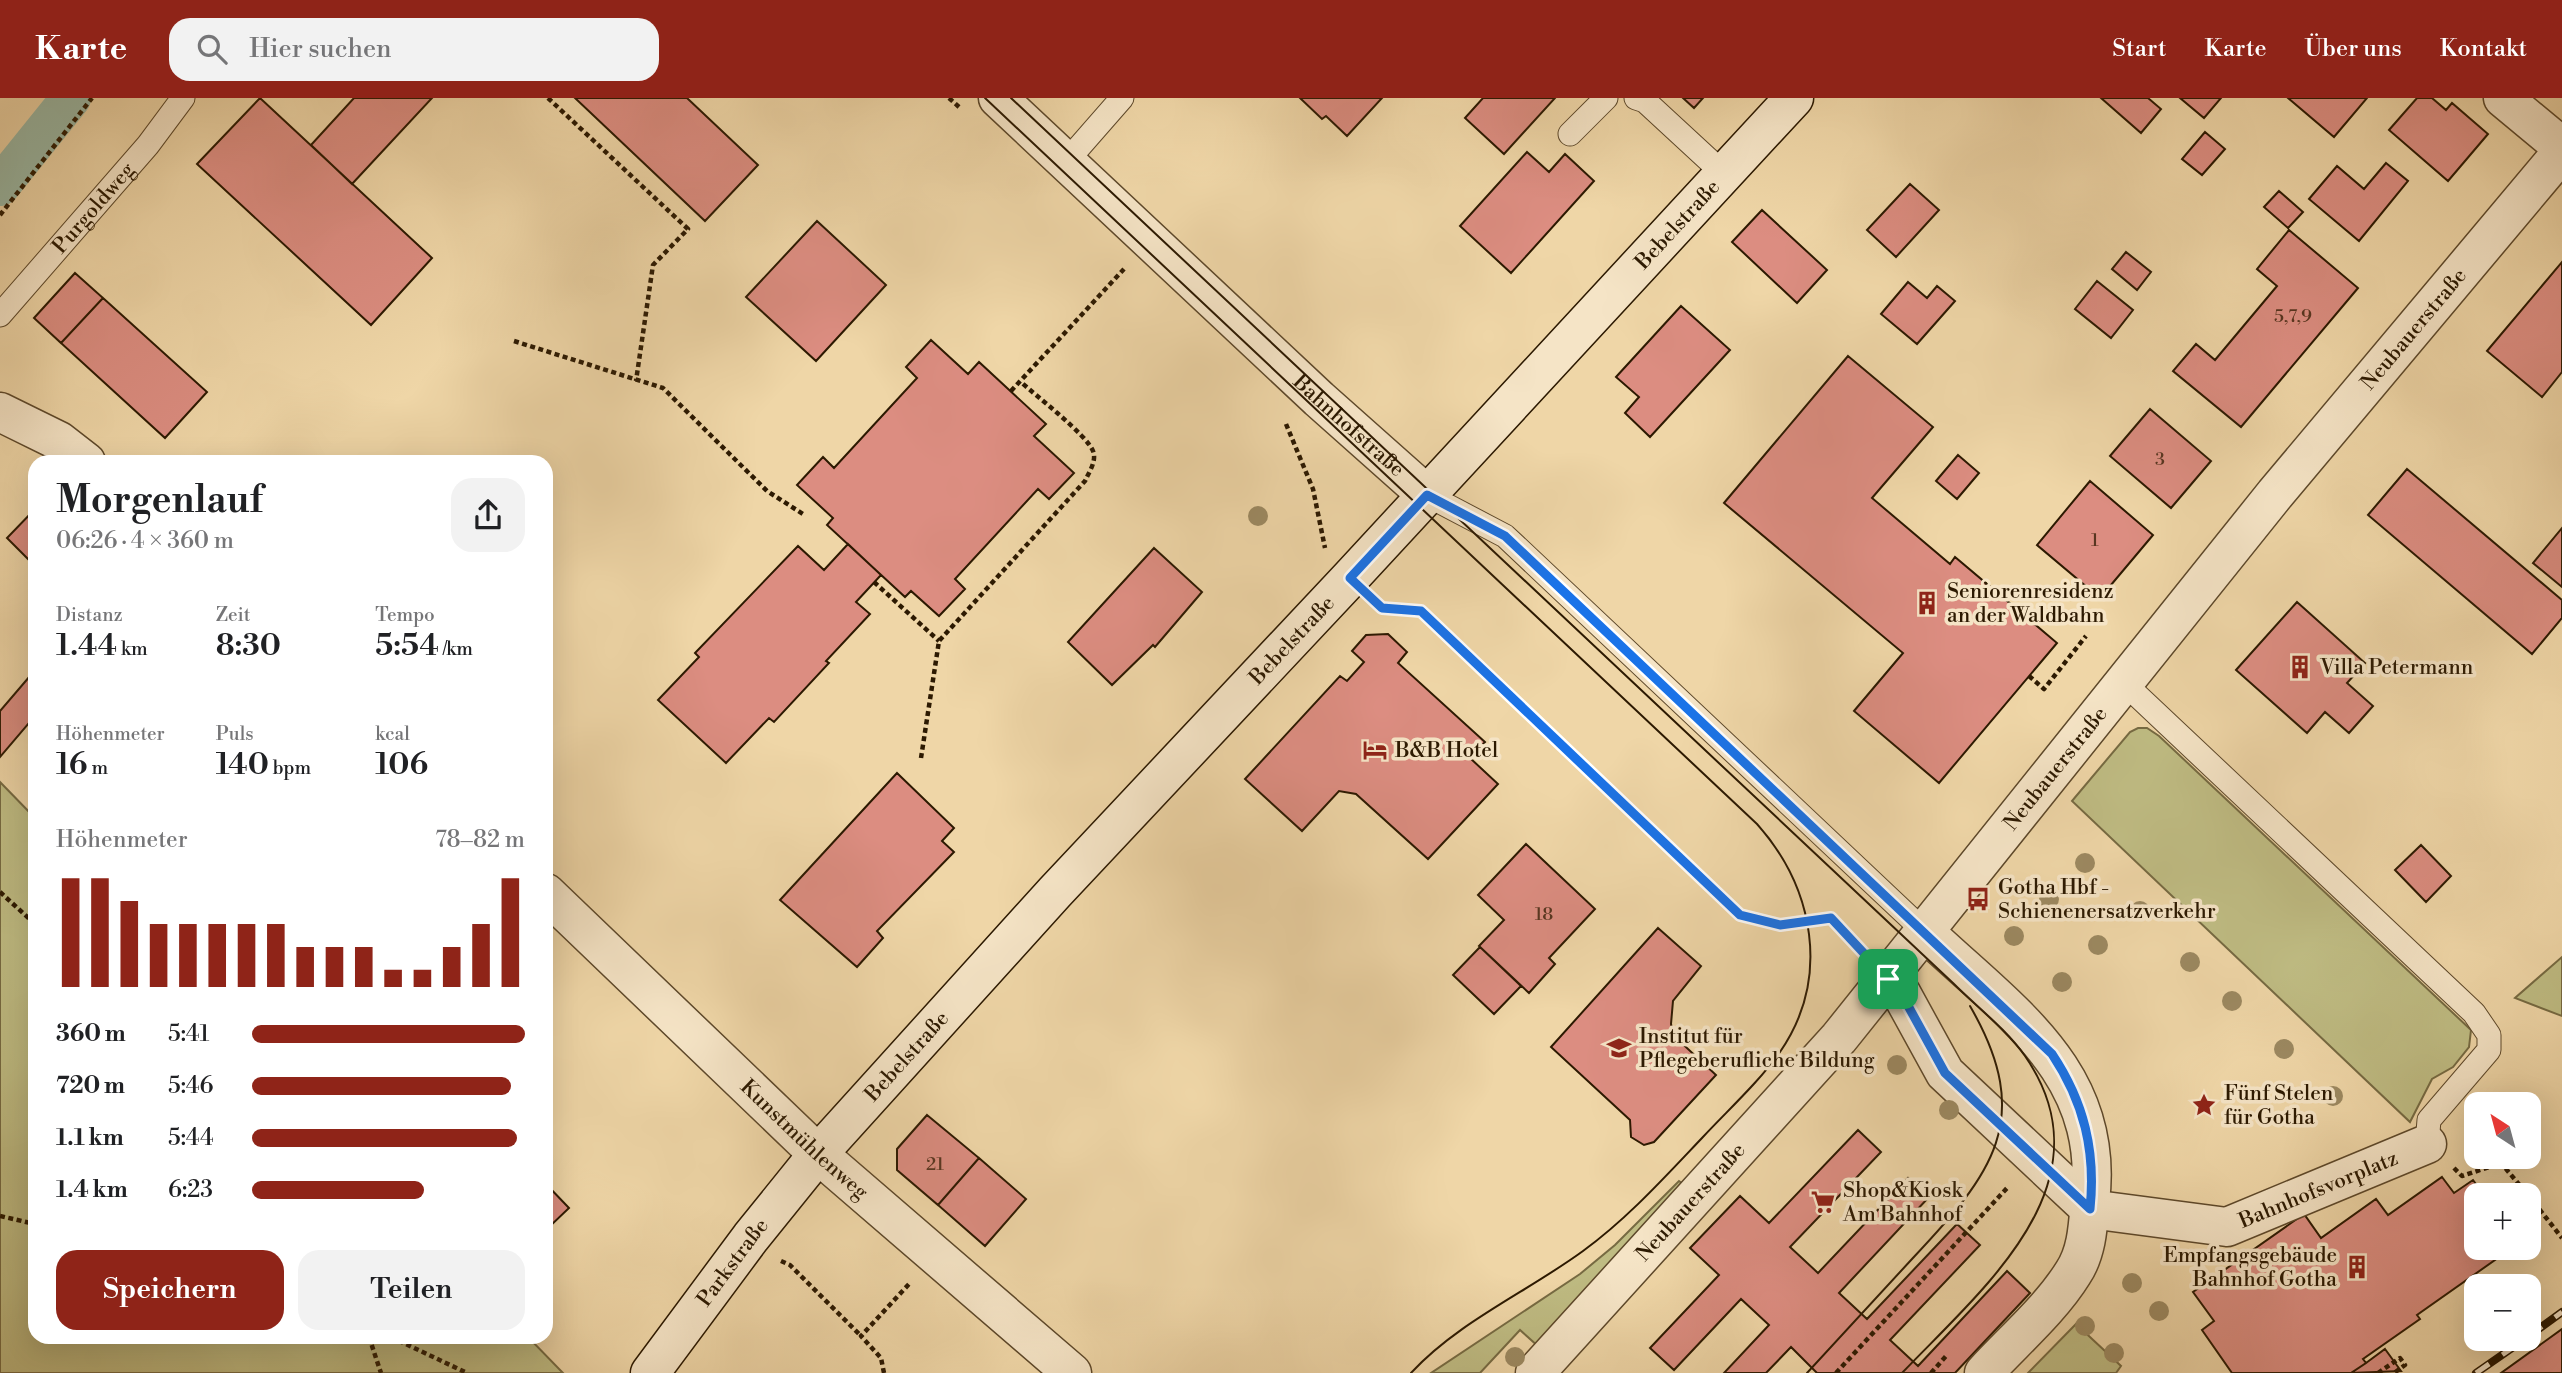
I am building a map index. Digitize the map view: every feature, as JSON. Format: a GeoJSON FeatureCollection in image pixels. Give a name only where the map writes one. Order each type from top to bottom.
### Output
{"type":"FeatureCollection","features":[{"type":"Feature","properties":{"kind":"street","name":"Bebelstraße"},"geometry":{"type":"LineString","coordinates":[[818,1154],[1063,883],[1350,578],[1794,98]]}},
{"type":"Feature","properties":{"kind":"street"},"geometry":{"type":"LineString","coordinates":[[2503,98],[2562,150]]}},
{"type":"Feature","properties":{"kind":"street","name":"Bahnhofstraße"},"geometry":{"type":"LineString","coordinates":[[984,107],[1066,162],[1328,408],[1427,495]]}},
{"type":"Feature","properties":{"kind":"street","name":"Neubauerstraße"},"geometry":{"type":"LineString","coordinates":[[1535,1373],[1839,1038],[1894,986],[1926,932],[2123,682],[2275,494],[2562,150]]}},
{"type":"Feature","properties":{"kind":"street"},"geometry":{"type":"LineString","coordinates":[[0,412],[59,441],[77,455]]}},
{"type":"Feature","properties":{"kind":"street","name":"Kunstmühlenweg"},"geometry":{"type":"LineString","coordinates":[[553,900],[818,1154],[1072,1373]]}},
{"type":"Feature","properties":{"kind":"street","name":"Bahnhofstraße"},"geometry":{"type":"LineString","coordinates":[[1926,932],[2052,1054],[2071,1083],[2084,1119],[2092,1156],[2086,1240],[2074,1273],[1984,1373]]}},
{"type":"Feature","properties":{"kind":"street"},"geometry":{"type":"LineString","coordinates":[[1894,986],[1945,1073],[2090,1209]]}},
{"type":"Feature","properties":{"kind":"street","name":"Bahnhofsvorplatz"},"geometry":{"type":"LineString","coordinates":[[2090,1209],[2233,1234],[2427,1144]]}},
{"type":"Feature","properties":{"kind":"street","name":"Parkstraße"},"geometry":{"type":"LineString","coordinates":[[650,1373],[751,1237],[818,1154]]}},
{"type":"Feature","properties":{"kind":"lane","name":"Purgoldweg"},"geometry":{"type":"LineString","coordinates":[[0,315],[148,145],[183,98]]}},
{"type":"Feature","properties":{"kind":"lane"},"geometry":{"type":"LineString","coordinates":[[1066,162],[1122,98]]}},
{"type":"Feature","properties":{"kind":"lane"},"geometry":{"type":"LineString","coordinates":[[1570,134],[1606,98]]}},
{"type":"Feature","properties":{"kind":"lane"},"geometry":{"type":"LineString","coordinates":[[1636,98],[1646,101],[1724,174]]}},
{"type":"Feature","properties":{"kind":"lane","name":"Bahnhofstraße"},"geometry":{"type":"LineString","coordinates":[[1427,495],[1505,536],[1926,932]]}},
{"type":"Feature","properties":{"kind":"lane"},"geometry":{"type":"LineString","coordinates":[[2123,682],[2474,1013],[2482,1024],[2488,1035],[2488,1050],[2429,1120],[2427,1144]]}},
{"type":"Feature","properties":{"kind":"path"},"geometry":{"type":"LineString","coordinates":[[0,215],[92,98]]}},
{"type":"Feature","properties":{"kind":"path"},"geometry":{"type":"LineString","coordinates":[[548,98],[688,229],[653,265],[636,381]]}},
{"type":"Feature","properties":{"kind":"path"},"geometry":{"type":"LineString","coordinates":[[949,98],[984,107]]}},
{"type":"Feature","properties":{"kind":"path"},"geometry":{"type":"LineString","coordinates":[[1011,391],[1126,266]]}},
{"type":"Feature","properties":{"kind":"path"},"geometry":{"type":"LineString","coordinates":[[514,341],[663,388],[767,491],[803,514]]}},
{"type":"Feature","properties":{"kind":"path"},"geometry":{"type":"LineString","coordinates":[[921,758],[939,641],[1084,481],[1094,464],[1093,451],[1082,437],[1021,382]]}},
{"type":"Feature","properties":{"kind":"path"},"geometry":{"type":"LineString","coordinates":[[1282,414],[1313,489],[1325,556],[1382,608],[1421,611],[1740,915],[1780,925],[1831,918],[1894,986]]}},
{"type":"Feature","properties":{"kind":"path"},"geometry":{"type":"LineString","coordinates":[[874,582],[939,641]]}},
{"type":"Feature","properties":{"kind":"path"},"geometry":{"type":"LineString","coordinates":[[2029,676],[2044,690],[2086,636]]}},
{"type":"Feature","properties":{"kind":"path"},"geometry":{"type":"LineString","coordinates":[[0,892],[28,918]]}},
{"type":"Feature","properties":{"kind":"path"},"geometry":{"type":"LineString","coordinates":[[2427,1144],[2462,1176],[2501,1163],[2517,1183]]}},
{"type":"Feature","properties":{"kind":"path"},"geometry":{"type":"LineString","coordinates":[[1836,1373],[2034,1157]]}},
{"type":"Feature","properties":{"kind":"path"},"geometry":{"type":"LineString","coordinates":[[2541,1212],[2562,1238]]}},
{"type":"Feature","properties":{"kind":"path"},"geometry":{"type":"LineString","coordinates":[[0,1216],[28,1222]]}},
{"type":"Feature","properties":{"kind":"path"},"geometry":{"type":"LineString","coordinates":[[751,1237],[790,1265],[862,1336],[881,1358],[884,1373]]}},
{"type":"Feature","properties":{"kind":"path"},"geometry":{"type":"LineString","coordinates":[[862,1336],[935,1255]]}},
{"type":"Feature","properties":{"kind":"path"},"geometry":{"type":"LineString","coordinates":[[371,1344],[381,1373]]}},
{"type":"Feature","properties":{"kind":"path"},"geometry":{"type":"LineString","coordinates":[[406,1344],[467,1373]]}},
{"type":"Feature","properties":{"kind":"path"},"geometry":{"type":"LineString","coordinates":[[2378,1373],[2400,1358],[2405,1365],[2394,1373]]}},
{"type":"Feature","properties":{"kind":"shaded area"},"geometry":{"type":"Polygon","coordinates":[[[2147,728],[2159,736],[2471,1030],[2469,1047],[2453,1067],[2432,1079],[2410,1122],[2072,801],[2130,732],[2147,728]]]}},
{"type":"Feature","properties":{"kind":"shaded area"},"geometry":{"type":"Polygon","coordinates":[[[0,782],[28,811],[28,1344],[535,1344],[563,1373],[0,1373],[0,782]]]}},
{"type":"Feature","properties":{"kind":"shaded area"},"geometry":{"type":"Polygon","coordinates":[[[2562,957],[2562,1016],[2515,998],[2562,957]]]}},
{"type":"Feature","properties":{"kind":"shaded area"},"geometry":{"type":"Polygon","coordinates":[[[1679,1181],[1686,1186],[1539,1347],[1520,1330],[1480,1373],[1431,1373],[1580,1274],[1615,1245],[1679,1181]]]}},
{"type":"Feature","properties":{"kind":"shaded area"},"geometry":{"type":"Polygon","coordinates":[[[2076,1324],[2121,1366],[2116,1373],[2028,1373],[2076,1324]]]}},
{"type":"Feature","properties":{"kind":"building"},"geometry":{"type":"Polygon","coordinates":[[[260,98],[432,258],[371,325],[197,164],[260,98]]]}},
{"type":"Feature","properties":{"kind":"building"},"geometry":{"type":"Polygon","coordinates":[[[354,98],[432,98],[352,184],[311,145],[354,98]]]}},
{"type":"Feature","properties":{"kind":"building"},"geometry":{"type":"Polygon","coordinates":[[[575,98],[687,98],[758,165],[705,221],[575,98]]]}},
{"type":"Feature","properties":{"kind":"building"},"geometry":{"type":"Polygon","coordinates":[[[1300,98],[1382,98],[1347,136],[1326,116],[1322,119],[1300,98]]]}},
{"type":"Feature","properties":{"kind":"building"},"geometry":{"type":"Polygon","coordinates":[[[1483,98],[1555,98],[1504,154],[1465,118],[1483,98]]]}},
{"type":"Feature","properties":{"kind":"building"},"geometry":{"type":"Polygon","coordinates":[[[1683,98],[1703,98],[1694,108],[1683,98]]]}},
{"type":"Feature","properties":{"kind":"building"},"geometry":{"type":"Polygon","coordinates":[[[2101,98],[2148,98],[2161,109],[2141,133],[2101,98]]]}},
{"type":"Feature","properties":{"kind":"building"},"geometry":{"type":"Polygon","coordinates":[[[2180,98],[2221,98],[2204,118],[2180,98]]]}},
{"type":"Feature","properties":{"kind":"building"},"geometry":{"type":"Polygon","coordinates":[[[2288,98],[2367,98],[2334,137],[2288,98]]]}},
{"type":"Feature","properties":{"kind":"building"},"geometry":{"type":"Polygon","coordinates":[[[2417,98],[2432,98],[2446,110],[2452,103],[2488,134],[2448,181],[2389,130],[2417,98]]]}},
{"type":"Feature","properties":{"kind":"building"},"geometry":{"type":"Polygon","coordinates":[[[2205,132],[2225,149],[2202,175],[2182,159],[2205,132]]]}},
{"type":"Feature","properties":{"kind":"building"},"geometry":{"type":"Polygon","coordinates":[[[1527,152],[1549,172],[1565,154],[1594,181],[1511,273],[1460,226],[1527,152]]]}},
{"type":"Feature","properties":{"kind":"building"},"geometry":{"type":"Polygon","coordinates":[[[2386,163],[2408,181],[2359,241],[2309,199],[2337,166],[2364,189],[2386,163]]]}},
{"type":"Feature","properties":{"kind":"building"},"geometry":{"type":"Polygon","coordinates":[[[1910,184],[1939,210],[1896,257],[1867,230],[1910,184]]]}},
{"type":"Feature","properties":{"kind":"building"},"geometry":{"type":"Polygon","coordinates":[[[2279,191],[2303,212],[2288,228],[2264,207],[2279,191]]]}},
{"type":"Feature","properties":{"kind":"building"},"geometry":{"type":"Polygon","coordinates":[[[1762,210],[1827,270],[1797,303],[1732,242],[1762,210]]]}},
{"type":"Feature","properties":{"kind":"building"},"geometry":{"type":"Polygon","coordinates":[[[817,221],[886,285],[816,361],[746,297],[817,221]]]}},
{"type":"Feature","properties":{"kind":"building"},"geometry":{"type":"Polygon","coordinates":[[[2289,230],[2358,288],[2241,427],[2173,371],[2196,344],[2215,360],[2277,286],[2257,269],[2289,230]]]}},
{"type":"Feature","properties":{"kind":"building"},"geometry":{"type":"Polygon","coordinates":[[[2126,252],[2151,272],[2137,290],[2112,269],[2126,252]]]}},
{"type":"Feature","properties":{"kind":"building"},"geometry":{"type":"Polygon","coordinates":[[[2562,262],[2562,372],[2542,397],[2487,351],[2562,262]]]}},
{"type":"Feature","properties":{"kind":"building"},"geometry":{"type":"Polygon","coordinates":[[[75,273],[103,298],[61,343],[34,318],[75,273]]]}},
{"type":"Feature","properties":{"kind":"building"},"geometry":{"type":"Polygon","coordinates":[[[2097,281],[2133,310],[2111,338],[2075,309],[2097,281]]]}},
{"type":"Feature","properties":{"kind":"building"},"geometry":{"type":"Polygon","coordinates":[[[1908,282],[1927,298],[1937,286],[1955,301],[1917,344],[1881,314],[1908,282]]]}},
{"type":"Feature","properties":{"kind":"building"},"geometry":{"type":"Polygon","coordinates":[[[103,298],[207,392],[165,438],[61,343],[103,298]]]}},
{"type":"Feature","properties":{"kind":"building"},"geometry":{"type":"Polygon","coordinates":[[[1681,306],[1730,350],[1650,437],[1625,413],[1639,397],[1616,377],[1681,306]]]}},
{"type":"Feature","properties":{"kind":"building"},"geometry":{"type":"Polygon","coordinates":[[[931,340],[968,374],[979,362],[1046,424],[1034,436],[1074,473],[1049,499],[1038,489],[955,579],[965,589],[939,616],[911,591],[905,597],[827,525],[833,518],[797,485],[823,457],[834,468],[917,378],[906,367],[931,340]]]}},
{"type":"Feature","properties":{"kind":"building","name":"Seniorenresidenz an der Waldbahn"},"geometry":{"type":"Polygon","coordinates":[[[1848,356],[1933,427],[1872,498],[1950,564],[1955,557],[2057,643],[1939,783],[1854,711],[1903,653],[1724,503],[1848,356]]]}},
{"type":"Feature","properties":{"kind":"building"},"geometry":{"type":"Polygon","coordinates":[[[2150,409],[2211,461],[2171,508],[2110,456],[2150,409]]]}},
{"type":"Feature","properties":{"kind":"building"},"geometry":{"type":"Polygon","coordinates":[[[1958,455],[1979,473],[1957,499],[1936,481],[1958,455]]]}},
{"type":"Feature","properties":{"kind":"building"},"geometry":{"type":"Polygon","coordinates":[[[2407,469],[2562,600],[2562,618],[2532,654],[2368,515],[2407,469]]]}},
{"type":"Feature","properties":{"kind":"building"},"geometry":{"type":"Polygon","coordinates":[[[2090,481],[2153,535],[2100,598],[2037,545],[2090,481]]]}},
{"type":"Feature","properties":{"kind":"building"},"geometry":{"type":"Polygon","coordinates":[[[28,516],[28,559],[7,538],[28,516]]]}},
{"type":"Feature","properties":{"kind":"building"},"geometry":{"type":"Polygon","coordinates":[[[2562,528],[2562,587],[2533,563],[2562,528]]]}},
{"type":"Feature","properties":{"kind":"building"},"geometry":{"type":"Polygon","coordinates":[[[848,544],[881,575],[856,602],[870,614],[774,722],[769,718],[726,763],[658,700],[699,657],[695,653],[798,546],[824,570],[848,544]]]}},
{"type":"Feature","properties":{"kind":"building"},"geometry":{"type":"Polygon","coordinates":[[[1154,548],[1202,592],[1155,647],[1153,645],[1112,685],[1068,642],[1154,548]]]}},
{"type":"Feature","properties":{"kind":"building","name":"Villa Petermann"},"geometry":{"type":"Polygon","coordinates":[[[2297,602],[2365,663],[2347,683],[2373,706],[2349,733],[2325,712],[2307,733],[2236,670],[2297,602]]]}},
{"type":"Feature","properties":{"kind":"building","name":"B&B Hotel"},"geometry":{"type":"Polygon","coordinates":[[[1388,634],[1407,652],[1398,663],[1485,742],[1470,758],[1498,784],[1428,859],[1356,794],[1339,791],[1302,831],[1245,779],[1340,676],[1347,681],[1364,662],[1352,651],[1366,635],[1388,634]]]}},
{"type":"Feature","properties":{"kind":"building"},"geometry":{"type":"Polygon","coordinates":[[[28,678],[28,724],[0,757],[0,711],[28,678]]]}},
{"type":"Feature","properties":{"kind":"building"},"geometry":{"type":"Polygon","coordinates":[[[897,773],[954,828],[942,841],[954,852],[877,931],[883,938],[857,967],[780,900],[897,773]]]}},
{"type":"Feature","properties":{"kind":"building"},"geometry":{"type":"Polygon","coordinates":[[[1526,844],[1595,909],[1549,958],[1555,964],[1529,993],[1479,946],[1504,920],[1478,895],[1526,844]]]}},
{"type":"Feature","properties":{"kind":"building"},"geometry":{"type":"Polygon","coordinates":[[[2421,845],[2451,876],[2426,902],[2395,870],[2421,845]]]}},
{"type":"Feature","properties":{"kind":"building"},"geometry":{"type":"Polygon","coordinates":[[[1658,928],[1701,966],[1673,1001],[1671,1024],[1674,1036],[1716,1075],[1654,1142],[1644,1145],[1631,1137],[1630,1120],[1551,1047],[1658,928]]]}},
{"type":"Feature","properties":{"kind":"building"},"geometry":{"type":"Polygon","coordinates":[[[1480,947],[1521,986],[1494,1014],[1453,975],[1480,947]]]}},
{"type":"Feature","properties":{"kind":"building"},"geometry":{"type":"Polygon","coordinates":[[[927,1115],[979,1158],[938,1205],[897,1170],[897,1149],[927,1115]]]}},
{"type":"Feature","properties":{"kind":"building"},"geometry":{"type":"Polygon","coordinates":[[[1858,1130],[1881,1152],[1790,1247],[1818,1273],[1908,1178],[1929,1197],[1839,1293],[1867,1319],[1957,1224],[1980,1245],[1890,1340],[1918,1366],[2007,1271],[2030,1293],[1955,1373],[1817,1373],[1791,1347],[1766,1373],[1724,1373],[1769,1325],[1741,1299],[1674,1370],[1650,1348],[1719,1275],[1690,1248],[1740,1196],[1769,1223],[1858,1130]]]}},
{"type":"Feature","properties":{"kind":"building"},"geometry":{"type":"Polygon","coordinates":[[[979,1158],[1026,1199],[985,1246],[938,1205],[979,1158]]]}},
{"type":"Feature","properties":{"kind":"building","name":"Empfangsgebäude Bahnhof Gotha"},"geometry":{"type":"Polygon","coordinates":[[[2442,1177],[2454,1193],[2464,1186],[2464,1260],[2495,1260],[2475,1274],[2464,1274],[2464,1282],[2417,1315],[2420,1319],[2363,1359],[2366,1363],[2351,1373],[2232,1373],[2202,1330],[2214,1321],[2193,1292],[2304,1214],[2321,1238],[2376,1199],[2388,1215],[2442,1177]]]}},
{"type":"Feature","properties":{"kind":"building"},"geometry":{"type":"Polygon","coordinates":[[[553,1191],[569,1208],[553,1223],[553,1191]]]}},
{"type":"Feature","properties":{"kind":"building"},"geometry":{"type":"Polygon","coordinates":[[[2562,1329],[2562,1373],[2501,1373],[2532,1351],[2541,1351],[2541,1344],[2562,1329]]]}},
{"type":"Feature","properties":{"kind":"building"},"geometry":{"type":"Polygon","coordinates":[[[2385,1349],[2401,1371],[2351,1373],[2366,1363],[2385,1349]]]}},
{"type":"Feature","properties":{"kind":"waterway"},"geometry":{"type":"LineString","coordinates":[[0,186],[71,98]]}},
{"type":"Feature","properties":{"kind":"tram line"},"geometry":{"type":"LineString","coordinates":[[985,98],[1757,824],[1792,876],[1803,905],[1809,934],[1810,964],[1806,994],[1796,1024],[1780,1052],[1762,1075],[1615,1225],[1583,1251],[1450,1338],[1411,1373]]}},
{"type":"Feature","properties":{"kind":"tram line"},"geometry":{"type":"LineString","coordinates":[[1011,98],[1991,1018],[2025,1056],[2048,1103],[2054,1147],[2046,1190],[2026,1231],[1999,1269],[1902,1373]]}},
{"type":"Feature","properties":{"kind":"tram line"},"geometry":{"type":"LineString","coordinates":[[1807,1373],[1964,1200],[1983,1172],[1996,1143],[2002,1114],[2000,1082],[1990,1046],[1970,1006]]}},
{"type":"Feature","properties":{"kind":"railway"},"geometry":{"type":"LineString","coordinates":[[2541,1327],[2562,1312]]}},
{"type":"Feature","properties":{"kind":"railway"},"geometry":{"type":"LineString","coordinates":[[2476,1373],[2508,1351]]}},
{"type":"Feature","properties":{"kind":"place","name":"Seniorenresidenz an der Waldbahn"},"geometry":{"type":"Point","coordinates":[1927,603]}},
{"type":"Feature","properties":{"kind":"place","name":"Villa Petermann"},"geometry":{"type":"Point","coordinates":[2300,667]}},
{"type":"Feature","properties":{"kind":"place","name":"B&B Hotel"},"geometry":{"type":"Point","coordinates":[1375,750]}},
{"type":"Feature","properties":{"kind":"place","name":"Gotha Hbf - Schienenersatzverkehr"},"geometry":{"type":"Point","coordinates":[1978,899]}},
{"type":"Feature","properties":{"kind":"place","name":"Institut für Pflegeberufliche Bildung"},"geometry":{"type":"Point","coordinates":[1619,1048]}},
{"type":"Feature","properties":{"kind":"place","name":"Fünf Stelen für Gotha"},"geometry":{"type":"Point","coordinates":[2204,1105]}},
{"type":"Feature","properties":{"kind":"place","name":"Shop&Kiosk Am Bahnhof"},"geometry":{"type":"Point","coordinates":[1823,1202]}},
{"type":"Feature","properties":{"kind":"place","name":"Empfangsgebäude Bahnhof Gotha"},"geometry":{"type":"Point","coordinates":[2357,1267]}},
{"type":"Feature","properties":{"kind":"route"},"geometry":{"type":"LineString","coordinates":[[1427,495],[1505,536],[1716,732],[2028,1028],[2052,1054],[2071,1083],[2084,1119],[2094,1175],[2090,1209],[1945,1073],[1901,993],[1888,979],[1831,918],[1780,925],[1740,915],[1421,611],[1382,608],[1350,578],[1427,495]]}}]}
